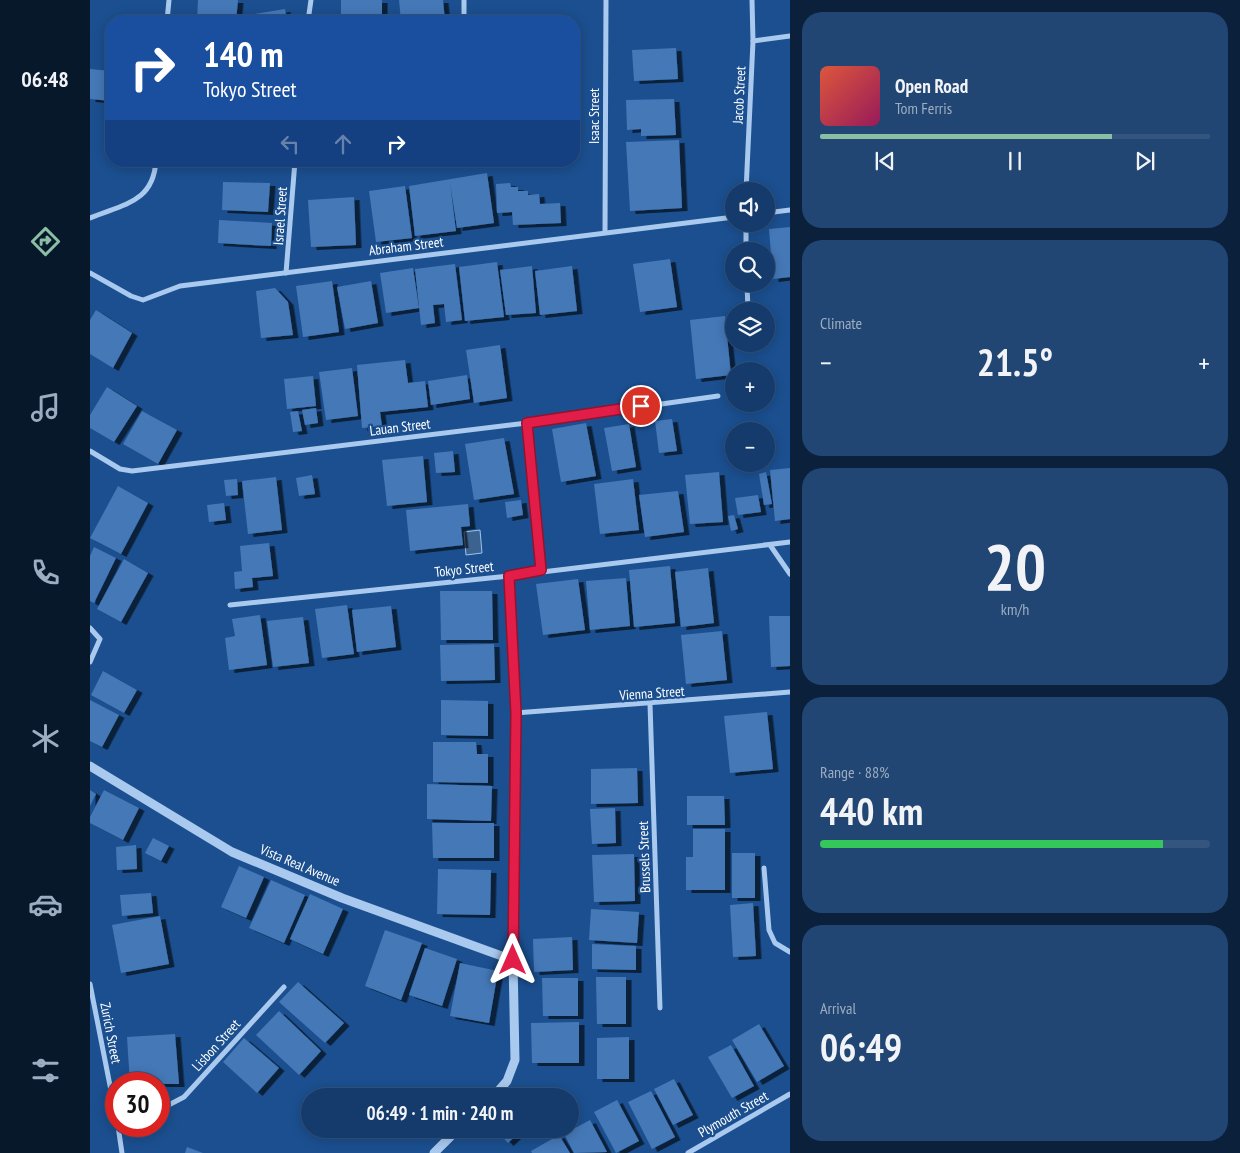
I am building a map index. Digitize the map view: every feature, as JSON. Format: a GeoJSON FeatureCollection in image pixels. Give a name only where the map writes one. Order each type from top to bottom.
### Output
{"type":"FeatureCollection","features":[{"type":"Feature","properties":{"kind":"street"},"geometry":{"type":"LineString","coordinates":[[168,15],[169,0]]}},
{"type":"Feature","properties":{"kind":"street"},"geometry":{"type":"LineString","coordinates":[[309,15],[312,0]]}},
{"type":"Feature","properties":{"kind":"street"},"geometry":{"type":"LineString","coordinates":[[464,0],[464,15]]}},
{"type":"Feature","properties":{"kind":"street","name":"Isaac Street"},"geometry":{"type":"LineString","coordinates":[[605,232],[606,0]]}},
{"type":"Feature","properties":{"kind":"street","name":"Jacob Street"},"geometry":{"type":"LineString","coordinates":[[746,182],[753,41],[752,0]]}},
{"type":"Feature","properties":{"kind":"street"},"geometry":{"type":"LineString","coordinates":[[753,41],[790,36]]}},
{"type":"Feature","properties":{"kind":"street"},"geometry":{"type":"LineString","coordinates":[[90,218],[143,196],[155,177],[156,167]]}},
{"type":"Feature","properties":{"kind":"street","name":"Israel Street"},"geometry":{"type":"LineString","coordinates":[[286,273],[295,167]]}},
{"type":"Feature","properties":{"kind":"street"},"geometry":{"type":"LineString","coordinates":[[775,212],[790,210]]}},
{"type":"Feature","properties":{"kind":"street","name":"Abraham Street"},"geometry":{"type":"LineString","coordinates":[[90,272],[131,296],[143,300],[180,286],[725,218]]}},
{"type":"Feature","properties":{"kind":"street","name":"Lauan Street"},"geometry":{"type":"LineString","coordinates":[[90,451],[120,469],[132,471],[527,423],[718,396]]}},
{"type":"Feature","properties":{"kind":"street"},"geometry":{"type":"LineString","coordinates":[[527,423],[541,570]]}},
{"type":"Feature","properties":{"kind":"street","name":"Tokyo Street"},"geometry":{"type":"LineString","coordinates":[[230,604],[509,576],[541,570],[790,542]]}},
{"type":"Feature","properties":{"kind":"street"},"geometry":{"type":"LineString","coordinates":[[770,545],[790,574]]}},
{"type":"Feature","properties":{"kind":"street"},"geometry":{"type":"LineString","coordinates":[[501,1088],[507,1081],[515,1060],[513,960],[516,713],[509,576]]}},
{"type":"Feature","properties":{"kind":"street"},"geometry":{"type":"LineString","coordinates":[[90,628],[100,638],[90,662]]}},
{"type":"Feature","properties":{"kind":"street","name":"Vienna Street"},"geometry":{"type":"LineString","coordinates":[[516,713],[790,692]]}},
{"type":"Feature","properties":{"kind":"street","name":"Brussels Street"},"geometry":{"type":"LineString","coordinates":[[650,704],[660,1008]]}},
{"type":"Feature","properties":{"kind":"street","name":"Vista Real Avenue"},"geometry":{"type":"LineString","coordinates":[[90,766],[232,852],[342,898],[513,960]]}},
{"type":"Feature","properties":{"kind":"street"},"geometry":{"type":"LineString","coordinates":[[764,868],[769,930],[775,943],[790,952]]}},
{"type":"Feature","properties":{"kind":"street","name":"Zurich Street"},"geometry":{"type":"LineString","coordinates":[[90,984],[107,1072]]}},
{"type":"Feature","properties":{"kind":"street","name":"Lisbon Street"},"geometry":{"type":"LineString","coordinates":[[170,1104],[184,1097],[284,987]]}},
{"type":"Feature","properties":{"kind":"street","name":"Plymouth Street"},"geometry":{"type":"LineString","coordinates":[[688,1153],[790,1094]]}},
{"type":"Feature","properties":{"kind":"street"},"geometry":{"type":"LineString","coordinates":[[120,1137],[122,1153]]}},
{"type":"Feature","properties":{"kind":"street"},"geometry":{"type":"LineString","coordinates":[[434,1153],[449,1138]]}},
{"type":"Feature","properties":{"kind":"water"},"geometry":{"type":"Polygon","coordinates":[[[480,530],[482,553],[466,555],[464,532],[480,530]]]}},
{"type":"Feature","properties":{"kind":"building"},"geometry":{"type":"Polygon","coordinates":[[[198,0],[238,0],[237,15],[197,15],[198,0]]]}},
{"type":"Feature","properties":{"kind":"building"},"geometry":{"type":"Polygon","coordinates":[[[341,0],[382,0],[382,15],[341,15],[341,0]]]}},
{"type":"Feature","properties":{"kind":"building"},"geometry":{"type":"Polygon","coordinates":[[[399,0],[443,0],[444,15],[400,15],[399,0]]]}},
{"type":"Feature","properties":{"kind":"building"},"geometry":{"type":"Polygon","coordinates":[[[285,9],[286,15],[249,15],[285,9]]]}},
{"type":"Feature","properties":{"kind":"building"},"geometry":{"type":"Polygon","coordinates":[[[676,48],[678,79],[634,81],[632,50],[676,48]]]}},
{"type":"Feature","properties":{"kind":"building"},"geometry":{"type":"Polygon","coordinates":[[[90,69],[105,70],[105,100],[90,99],[90,69]]]}},
{"type":"Feature","properties":{"kind":"building"},"geometry":{"type":"Polygon","coordinates":[[[674,99],[676,135],[641,136],[641,129],[627,130],[626,100],[674,99]]]}},
{"type":"Feature","properties":{"kind":"building"},"geometry":{"type":"Polygon","coordinates":[[[679,140],[682,208],[630,211],[626,142],[679,140]]]}},
{"type":"Feature","properties":{"kind":"building"},"geometry":{"type":"Polygon","coordinates":[[[487,173],[494,223],[457,228],[450,183],[456,231],[415,236],[409,186],[487,173]]]}},
{"type":"Feature","properties":{"kind":"building"},"geometry":{"type":"Polygon","coordinates":[[[223,182],[270,183],[268,212],[222,210],[223,182]]]}},
{"type":"Feature","properties":{"kind":"building"},"geometry":{"type":"Polygon","coordinates":[[[510,183],[511,187],[518,187],[518,191],[528,191],[528,195],[539,194],[540,204],[560,203],[561,223],[513,225],[512,212],[497,213],[496,184],[510,183]]]}},
{"type":"Feature","properties":{"kind":"building"},"geometry":{"type":"Polygon","coordinates":[[[405,186],[412,238],[376,242],[369,191],[405,186]]]}},
{"type":"Feature","properties":{"kind":"building"},"geometry":{"type":"Polygon","coordinates":[[[354,197],[356,245],[311,247],[308,200],[354,197]]]}},
{"type":"Feature","properties":{"kind":"building"},"geometry":{"type":"Polygon","coordinates":[[[219,220],[272,223],[271,246],[218,243],[219,220]]]}},
{"type":"Feature","properties":{"kind":"building"},"geometry":{"type":"Polygon","coordinates":[[[790,227],[790,277],[775,279],[775,242],[770,242],[769,232],[775,232],[775,228],[790,227]]]}},
{"type":"Feature","properties":{"kind":"building"},"geometry":{"type":"Polygon","coordinates":[[[670,259],[677,307],[640,312],[633,264],[670,259]]]}},
{"type":"Feature","properties":{"kind":"building"},"geometry":{"type":"Polygon","coordinates":[[[497,262],[504,317],[465,321],[459,267],[497,262]]]}},
{"type":"Feature","properties":{"kind":"building"},"geometry":{"type":"Polygon","coordinates":[[[455,264],[462,320],[446,322],[444,304],[433,305],[435,323],[421,325],[415,269],[455,264]]]}},
{"type":"Feature","properties":{"kind":"building"},"geometry":{"type":"Polygon","coordinates":[[[532,266],[536,313],[506,315],[500,270],[532,266]]]}},
{"type":"Feature","properties":{"kind":"building"},"geometry":{"type":"Polygon","coordinates":[[[572,266],[577,311],[540,315],[535,271],[572,266]]]}},
{"type":"Feature","properties":{"kind":"building"},"geometry":{"type":"Polygon","coordinates":[[[413,268],[419,308],[386,313],[380,273],[413,268]]]}},
{"type":"Feature","properties":{"kind":"building"},"geometry":{"type":"Polygon","coordinates":[[[332,281],[339,332],[303,337],[296,286],[332,281]]]}},
{"type":"Feature","properties":{"kind":"building"},"geometry":{"type":"Polygon","coordinates":[[[371,281],[378,323],[345,329],[337,287],[371,281]]]}},
{"type":"Feature","properties":{"kind":"building"},"geometry":{"type":"Polygon","coordinates":[[[275,288],[288,302],[293,335],[261,338],[256,291],[275,288]]]}},
{"type":"Feature","properties":{"kind":"building"},"geometry":{"type":"Polygon","coordinates":[[[96,310],[132,333],[113,368],[90,354],[90,320],[96,310]]]}},
{"type":"Feature","properties":{"kind":"building"},"geometry":{"type":"Polygon","coordinates":[[[725,316],[725,352],[729,352],[730,362],[725,362],[725,376],[696,379],[690,320],[725,316]]]}},
{"type":"Feature","properties":{"kind":"building"},"geometry":{"type":"Polygon","coordinates":[[[500,345],[507,398],[474,403],[466,350],[500,345]]]}},
{"type":"Feature","properties":{"kind":"building"},"geometry":{"type":"Polygon","coordinates":[[[405,360],[408,383],[425,381],[428,407],[380,412],[382,426],[362,428],[357,365],[405,360]]]}},
{"type":"Feature","properties":{"kind":"building"},"geometry":{"type":"Polygon","coordinates":[[[352,368],[358,416],[326,420],[319,372],[352,368]]]}},
{"type":"Feature","properties":{"kind":"building"},"geometry":{"type":"Polygon","coordinates":[[[467,375],[470,399],[431,405],[428,381],[467,375]]]}},
{"type":"Feature","properties":{"kind":"building"},"geometry":{"type":"Polygon","coordinates":[[[313,376],[316,406],[287,409],[284,379],[313,376]]]}},
{"type":"Feature","properties":{"kind":"building"},"geometry":{"type":"Polygon","coordinates":[[[107,387],[137,406],[114,442],[90,428],[90,415],[107,387]]]}},
{"type":"Feature","properties":{"kind":"building"},"geometry":{"type":"Polygon","coordinates":[[[316,408],[318,423],[305,425],[302,410],[316,408]]]}},
{"type":"Feature","properties":{"kind":"building"},"geometry":{"type":"Polygon","coordinates":[[[142,411],[177,430],[158,464],[123,444],[142,411]]]}},
{"type":"Feature","properties":{"kind":"building"},"geometry":{"type":"Polygon","coordinates":[[[298,411],[302,431],[293,432],[290,412],[298,411]]]}},
{"type":"Feature","properties":{"kind":"building"},"geometry":{"type":"Polygon","coordinates":[[[672,419],[677,451],[659,453],[655,421],[672,419]]]}},
{"type":"Feature","properties":{"kind":"building"},"geometry":{"type":"Polygon","coordinates":[[[586,423],[596,476],[561,482],[552,429],[586,423]]]}},
{"type":"Feature","properties":{"kind":"building"},"geometry":{"type":"Polygon","coordinates":[[[629,424],[636,467],[612,471],[604,428],[629,424]]]}},
{"type":"Feature","properties":{"kind":"building"},"geometry":{"type":"Polygon","coordinates":[[[504,438],[514,494],[474,500],[465,444],[504,438]]]}},
{"type":"Feature","properties":{"kind":"building"},"geometry":{"type":"Polygon","coordinates":[[[453,451],[455,472],[436,473],[434,453],[453,451]]]}},
{"type":"Feature","properties":{"kind":"building"},"geometry":{"type":"Polygon","coordinates":[[[423,456],[427,502],[387,506],[382,460],[423,456]]]}},
{"type":"Feature","properties":{"kind":"building"},"geometry":{"type":"Polygon","coordinates":[[[790,468],[790,519],[775,521],[770,472],[775,472],[775,470],[790,468]]]}},
{"type":"Feature","properties":{"kind":"building"},"geometry":{"type":"Polygon","coordinates":[[[719,472],[723,522],[690,524],[685,475],[719,472]]]}},
{"type":"Feature","properties":{"kind":"building"},"geometry":{"type":"Polygon","coordinates":[[[766,472],[772,504],[764,505],[759,474],[766,472]]]}},
{"type":"Feature","properties":{"kind":"building"},"geometry":{"type":"Polygon","coordinates":[[[312,475],[315,494],[299,496],[296,478],[312,475]]]}},
{"type":"Feature","properties":{"kind":"building"},"geometry":{"type":"Polygon","coordinates":[[[276,477],[282,530],[248,534],[242,481],[276,477]]]}},
{"type":"Feature","properties":{"kind":"building"},"geometry":{"type":"Polygon","coordinates":[[[237,479],[238,495],[226,496],[224,480],[237,479]]]}},
{"type":"Feature","properties":{"kind":"building"},"geometry":{"type":"Polygon","coordinates":[[[633,479],[639,530],[600,534],[594,484],[633,479]]]}},
{"type":"Feature","properties":{"kind":"building"},"geometry":{"type":"Polygon","coordinates":[[[118,486],[148,503],[121,554],[90,538],[118,486]]]}},
{"type":"Feature","properties":{"kind":"building"},"geometry":{"type":"Polygon","coordinates":[[[678,491],[684,532],[645,537],[639,495],[678,491]]]}},
{"type":"Feature","properties":{"kind":"building"},"geometry":{"type":"Polygon","coordinates":[[[758,495],[761,512],[738,515],[735,498],[758,495]]]}},
{"type":"Feature","properties":{"kind":"building"},"geometry":{"type":"Polygon","coordinates":[[[521,500],[523,515],[507,518],[505,502],[521,500]]]}},
{"type":"Feature","properties":{"kind":"building"},"geometry":{"type":"Polygon","coordinates":[[[224,503],[226,520],[209,522],[207,505],[224,503]]]}},
{"type":"Feature","properties":{"kind":"building"},"geometry":{"type":"Polygon","coordinates":[[[468,504],[470,526],[461,527],[463,545],[410,551],[406,510],[468,504]]]}},
{"type":"Feature","properties":{"kind":"building"},"geometry":{"type":"Polygon","coordinates":[[[734,515],[738,529],[731,531],[728,516],[734,515]]]}},
{"type":"Feature","properties":{"kind":"building"},"geometry":{"type":"Polygon","coordinates":[[[269,543],[273,576],[252,578],[253,587],[235,589],[234,572],[242,571],[240,546],[269,543]]]}},
{"type":"Feature","properties":{"kind":"building"},"geometry":{"type":"Polygon","coordinates":[[[94,547],[116,558],[94,603],[90,601],[90,556],[94,547]]]}},
{"type":"Feature","properties":{"kind":"building"},"geometry":{"type":"Polygon","coordinates":[[[124,559],[148,573],[121,622],[97,609],[124,559]]]}},
{"type":"Feature","properties":{"kind":"building"},"geometry":{"type":"Polygon","coordinates":[[[670,566],[675,623],[634,627],[629,570],[670,566]]]}},
{"type":"Feature","properties":{"kind":"building"},"geometry":{"type":"Polygon","coordinates":[[[708,568],[714,623],[681,627],[675,572],[708,568]]]}},
{"type":"Feature","properties":{"kind":"building"},"geometry":{"type":"Polygon","coordinates":[[[626,578],[630,626],[590,630],[586,581],[626,578]]]}},
{"type":"Feature","properties":{"kind":"building"},"geometry":{"type":"Polygon","coordinates":[[[578,579],[585,630],[543,635],[536,584],[578,579]]]}},
{"type":"Feature","properties":{"kind":"building"},"geometry":{"type":"Polygon","coordinates":[[[440,591],[492,591],[493,640],[441,640],[440,591]]]}},
{"type":"Feature","properties":{"kind":"building"},"geometry":{"type":"Polygon","coordinates":[[[347,605],[354,654],[322,658],[315,609],[347,605]]]}},
{"type":"Feature","properties":{"kind":"building"},"geometry":{"type":"Polygon","coordinates":[[[391,606],[396,647],[357,652],[352,610],[391,606]]]}},
{"type":"Feature","properties":{"kind":"building"},"geometry":{"type":"Polygon","coordinates":[[[260,615],[267,665],[229,670],[225,638],[235,636],[232,619],[260,615]]]}},
{"type":"Feature","properties":{"kind":"building"},"geometry":{"type":"Polygon","coordinates":[[[769,616],[790,616],[790,666],[771,667],[769,616]]]}},
{"type":"Feature","properties":{"kind":"building"},"geometry":{"type":"Polygon","coordinates":[[[303,617],[309,663],[273,667],[267,621],[303,617]]]}},
{"type":"Feature","properties":{"kind":"building"},"geometry":{"type":"Polygon","coordinates":[[[722,631],[727,680],[686,684],[681,635],[722,631]]]}},
{"type":"Feature","properties":{"kind":"building"},"geometry":{"type":"Polygon","coordinates":[[[494,644],[495,680],[441,681],[440,645],[494,644]]]}},
{"type":"Feature","properties":{"kind":"building"},"geometry":{"type":"Polygon","coordinates":[[[103,671],[137,690],[124,713],[91,695],[103,671]]]}},
{"type":"Feature","properties":{"kind":"building"},"geometry":{"type":"Polygon","coordinates":[[[90,700],[119,715],[102,747],[90,741],[90,700]]]}},
{"type":"Feature","properties":{"kind":"building"},"geometry":{"type":"Polygon","coordinates":[[[441,700],[488,701],[488,736],[441,735],[441,700]]]}},
{"type":"Feature","properties":{"kind":"building"},"geometry":{"type":"Polygon","coordinates":[[[767,712],[773,769],[730,773],[724,716],[767,712]]]}},
{"type":"Feature","properties":{"kind":"building"},"geometry":{"type":"Polygon","coordinates":[[[433,742],[476,742],[477,754],[488,754],[488,783],[433,782],[433,742]]]}},
{"type":"Feature","properties":{"kind":"building"},"geometry":{"type":"Polygon","coordinates":[[[637,768],[638,803],[591,804],[591,769],[637,768]]]}},
{"type":"Feature","properties":{"kind":"building"},"geometry":{"type":"Polygon","coordinates":[[[427,784],[492,786],[491,821],[427,819],[427,784]]]}},
{"type":"Feature","properties":{"kind":"building"},"geometry":{"type":"Polygon","coordinates":[[[90,790],[96,794],[90,806],[90,790]]]}},
{"type":"Feature","properties":{"kind":"building"},"geometry":{"type":"Polygon","coordinates":[[[104,790],[139,808],[123,840],[90,823],[90,817],[104,790]]]}},
{"type":"Feature","properties":{"kind":"building"},"geometry":{"type":"Polygon","coordinates":[[[687,796],[724,796],[725,825],[687,825],[687,796]]]}},
{"type":"Feature","properties":{"kind":"building"},"geometry":{"type":"Polygon","coordinates":[[[615,808],[616,843],[592,844],[590,809],[615,808]]]}},
{"type":"Feature","properties":{"kind":"building"},"geometry":{"type":"Polygon","coordinates":[[[432,823],[494,823],[494,858],[433,858],[432,823]]]}},
{"type":"Feature","properties":{"kind":"building"},"geometry":{"type":"Polygon","coordinates":[[[693,829],[725,829],[725,890],[686,890],[686,857],[693,857],[693,829]]]}},
{"type":"Feature","properties":{"kind":"building"},"geometry":{"type":"Polygon","coordinates":[[[153,838],[169,846],[161,861],[145,853],[153,838]]]}},
{"type":"Feature","properties":{"kind":"building"},"geometry":{"type":"Polygon","coordinates":[[[136,845],[137,869],[117,870],[116,847],[136,845]]]}},
{"type":"Feature","properties":{"kind":"building"},"geometry":{"type":"Polygon","coordinates":[[[732,853],[755,853],[755,898],[732,898],[732,853]]]}},
{"type":"Feature","properties":{"kind":"building"},"geometry":{"type":"Polygon","coordinates":[[[634,854],[635,901],[594,902],[592,855],[634,854]]]}},
{"type":"Feature","properties":{"kind":"building"},"geometry":{"type":"Polygon","coordinates":[[[239,866],[264,877],[246,918],[221,907],[239,866]]]}},
{"type":"Feature","properties":{"kind":"building"},"geometry":{"type":"Polygon","coordinates":[[[438,869],[491,870],[490,915],[437,914],[438,869]]]}},
{"type":"Feature","properties":{"kind":"building"},"geometry":{"type":"Polygon","coordinates":[[[271,880],[305,895],[284,943],[249,928],[271,880]]]}},
{"type":"Feature","properties":{"kind":"building"},"geometry":{"type":"Polygon","coordinates":[[[151,893],[153,913],[122,916],[120,895],[151,893]]]}},
{"type":"Feature","properties":{"kind":"building"},"geometry":{"type":"Polygon","coordinates":[[[310,894],[343,909],[323,954],[290,939],[310,894]]]}},
{"type":"Feature","properties":{"kind":"building"},"geometry":{"type":"Polygon","coordinates":[[[753,903],[756,956],[733,957],[730,905],[753,903]]]}},
{"type":"Feature","properties":{"kind":"building"},"geometry":{"type":"Polygon","coordinates":[[[591,909],[639,912],[637,943],[589,940],[591,909]]]}},
{"type":"Feature","properties":{"kind":"building"},"geometry":{"type":"Polygon","coordinates":[[[160,916],[169,964],[121,973],[112,925],[160,916]]]}},
{"type":"Feature","properties":{"kind":"building"},"geometry":{"type":"Polygon","coordinates":[[[385,930],[422,943],[401,1000],[365,986],[385,930]]]}},
{"type":"Feature","properties":{"kind":"building"},"geometry":{"type":"Polygon","coordinates":[[[572,937],[573,970],[534,972],[533,939],[572,937]]]}},
{"type":"Feature","properties":{"kind":"building"},"geometry":{"type":"Polygon","coordinates":[[[592,944],[636,946],[636,970],[592,969],[592,944]]]}},
{"type":"Feature","properties":{"kind":"building"},"geometry":{"type":"Polygon","coordinates":[[[425,948],[457,959],[442,1006],[409,995],[425,948]]]}},
{"type":"Feature","properties":{"kind":"building"},"geometry":{"type":"Polygon","coordinates":[[[460,963],[498,971],[489,1023],[450,1016],[460,963]]]}},
{"type":"Feature","properties":{"kind":"building"},"geometry":{"type":"Polygon","coordinates":[[[596,977],[626,977],[626,1024],[597,1024],[596,977]]]}},
{"type":"Feature","properties":{"kind":"building"},"geometry":{"type":"Polygon","coordinates":[[[542,978],[578,978],[578,1016],[543,1016],[542,978]]]}},
{"type":"Feature","properties":{"kind":"building"},"geometry":{"type":"Polygon","coordinates":[[[298,982],[344,1023],[325,1043],[279,1002],[298,982]]]}},
{"type":"Feature","properties":{"kind":"building"},"geometry":{"type":"Polygon","coordinates":[[[279,1011],[321,1051],[299,1075],[256,1035],[279,1011]]]}},
{"type":"Feature","properties":{"kind":"building"},"geometry":{"type":"Polygon","coordinates":[[[579,1022],[579,1063],[532,1063],[531,1023],[579,1022]]]}},
{"type":"Feature","properties":{"kind":"building"},"geometry":{"type":"Polygon","coordinates":[[[759,1024],[784,1066],[757,1082],[732,1040],[759,1024]]]}},
{"type":"Feature","properties":{"kind":"building"},"geometry":{"type":"Polygon","coordinates":[[[175,1034],[179,1084],[170,1084],[170,1072],[129,1072],[127,1037],[175,1034]]]}},
{"type":"Feature","properties":{"kind":"building"},"geometry":{"type":"Polygon","coordinates":[[[629,1037],[629,1079],[597,1079],[597,1038],[629,1037]]]}},
{"type":"Feature","properties":{"kind":"building"},"geometry":{"type":"Polygon","coordinates":[[[244,1038],[279,1068],[257,1093],[223,1062],[244,1038]]]}},
{"type":"Feature","properties":{"kind":"building"},"geometry":{"type":"Polygon","coordinates":[[[731,1045],[754,1086],[732,1098],[708,1057],[731,1045]]]}},
{"type":"Feature","properties":{"kind":"building"},"geometry":{"type":"Polygon","coordinates":[[[674,1079],[693,1115],[673,1125],[654,1089],[674,1079]]]}},
{"type":"Feature","properties":{"kind":"building"},"geometry":{"type":"Polygon","coordinates":[[[651,1091],[675,1137],[652,1149],[628,1102],[651,1091]]]}},
{"type":"Feature","properties":{"kind":"building"},"geometry":{"type":"Polygon","coordinates":[[[617,1100],[639,1141],[616,1153],[594,1112],[617,1100]]]}},
{"type":"Feature","properties":{"kind":"building"},"geometry":{"type":"Polygon","coordinates":[[[590,1120],[607,1152],[574,1153],[566,1138],[579,1138],[579,1126],[590,1120]]]}},
{"type":"Feature","properties":{"kind":"building"},"geometry":{"type":"Polygon","coordinates":[[[503,1138],[513,1138],[508,1143],[503,1138]]]}},
{"type":"Feature","properties":{"kind":"building"},"geometry":{"type":"Polygon","coordinates":[[[554,1138],[561,1138],[570,1153],[532,1153],[531,1151],[554,1138]]]}},
{"type":"Feature","properties":{"kind":"building"},"geometry":{"type":"Polygon","coordinates":[[[187,1147],[203,1153],[185,1153],[187,1147]]]}},
{"type":"Feature","properties":{"kind":"route"},"geometry":{"type":"LineString","coordinates":[[513,960],[516,713],[509,576],[541,570],[527,423],[641,406]]}}]}
